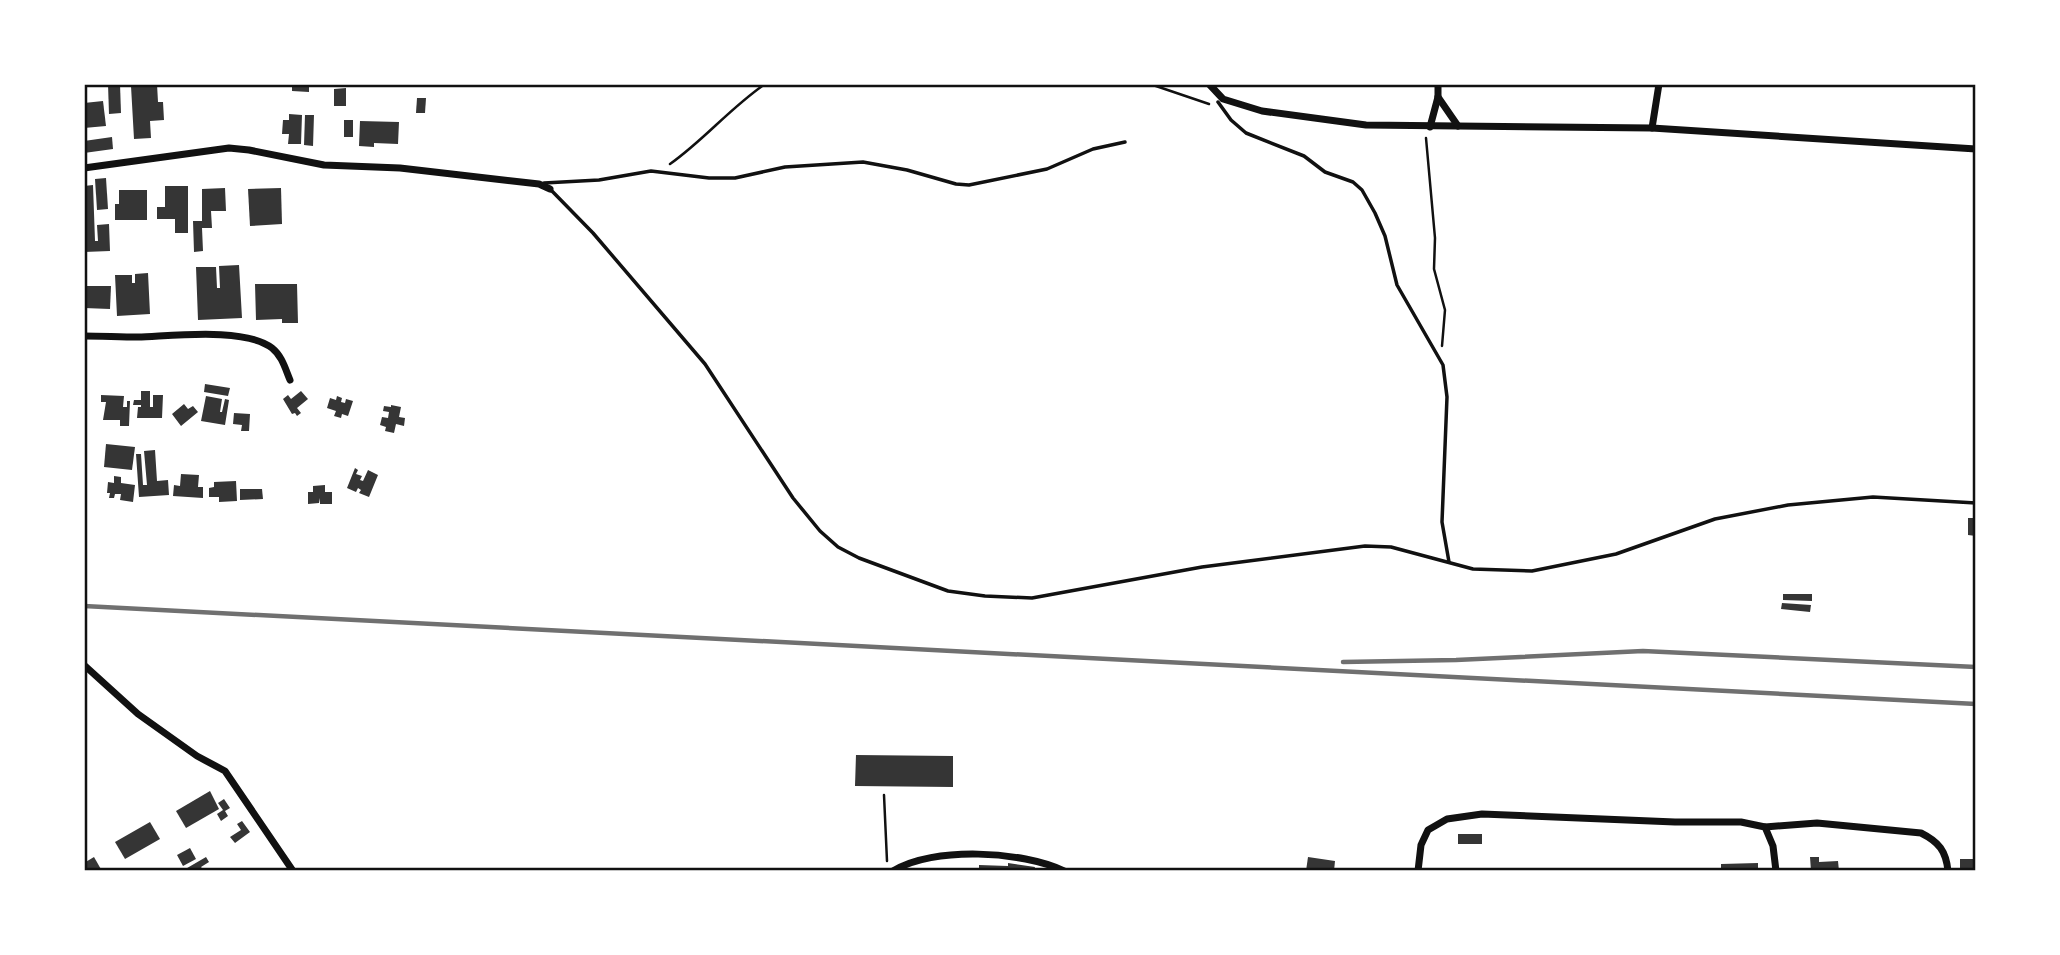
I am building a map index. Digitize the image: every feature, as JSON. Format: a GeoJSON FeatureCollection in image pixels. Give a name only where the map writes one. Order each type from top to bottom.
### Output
{"type":"FeatureCollection","features":[{"type":"Feature","properties":{"kind":"street"},"geometry":{"type":"LineString","coordinates":[[1209,84],[1223,99],[1262,111],[1366,125],[1652,128],[1976,149]]}},
{"type":"Feature","properties":{"kind":"street"},"geometry":{"type":"LineString","coordinates":[[1428,127],[1438,97],[1438,84]]}},
{"type":"Feature","properties":{"kind":"street"},"geometry":{"type":"LineString","coordinates":[[1652,128],[1659,84]]}},
{"type":"Feature","properties":{"kind":"street"},"geometry":{"type":"LineString","coordinates":[[1438,97],[1458,127]]}},
{"type":"Feature","properties":{"kind":"street"},"geometry":{"type":"LineString","coordinates":[[84,168],[229,148],[324,165],[400,168],[539,184],[550,189]]}},
{"type":"Feature","properties":{"kind":"street"},"geometry":{"type":"LineString","coordinates":[[84,336],[240,337],[272,348],[281,358],[290,380]]}},
{"type":"Feature","properties":{"kind":"street"},"geometry":{"type":"LineString","coordinates":[[84,666],[138,714],[197,756],[225,771],[293,871]]}},
{"type":"Feature","properties":{"kind":"street"},"geometry":{"type":"LineString","coordinates":[[1419,871],[1421,845],[1428,830],[1447,819],[1482,814],[1741,822],[1765,827],[1817,823],[1921,833],[1936,840],[1945,851],[1948,871]]}},
{"type":"Feature","properties":{"kind":"street"},"geometry":{"type":"LineString","coordinates":[[1765,827],[1773,846],[1776,871]]}},
{"type":"Feature","properties":{"kind":"street"},"geometry":{"type":"LineString","coordinates":[[893,871],[909,863],[972,855],[1042,863],[1064,871]]}},
{"type":"Feature","properties":{"kind":"lane"},"geometry":{"type":"LineString","coordinates":[[1218,102],[1231,120],[1246,133],[1304,156],[1325,172],[1353,182],[1362,190],[1381,225],[1397,285],[1443,365],[1447,397],[1442,522],[1449,562]]}},
{"type":"Feature","properties":{"kind":"lane"},"geometry":{"type":"LineString","coordinates":[[539,184],[599,180],[659,171],[723,178],[785,167],[863,162],[969,185],[1047,169],[1093,149],[1125,142]]}},
{"type":"Feature","properties":{"kind":"lane"},"geometry":{"type":"LineString","coordinates":[[550,189],[602,243],[705,364],[793,498],[820,531],[838,547],[859,558],[948,591],[1031,598],[1202,567],[1365,546],[1391,547],[1473,569],[1532,570],[1559,567],[1616,554],[1715,519],[1788,505],[1873,497],[1976,503]]}},
{"type":"Feature","properties":{"kind":"path"},"geometry":{"type":"LineString","coordinates":[[659,171],[694,146],[742,100],[765,84]]}},
{"type":"Feature","properties":{"kind":"path"},"geometry":{"type":"LineString","coordinates":[[1150,84],[1210,104],[1218,102]]}},
{"type":"Feature","properties":{"kind":"path"},"geometry":{"type":"LineString","coordinates":[[1428,127],[1426,150],[1435,238],[1434,269],[1446,322],[1439,356]]}},
{"type":"Feature","properties":{"kind":"path"},"geometry":{"type":"LineString","coordinates":[[884,795],[887,871]]}},
{"type":"Feature","properties":{"kind":"building"},"geometry":{"type":"Polygon","coordinates":[[[108,84],[120,84],[121,113],[109,114],[108,84]]]}},
{"type":"Feature","properties":{"kind":"building"},"geometry":{"type":"Polygon","coordinates":[[[157,84],[158,102],[163,102],[164,120],[150,121],[151,138],[134,139],[131,86],[157,84]]]}},
{"type":"Feature","properties":{"kind":"building"},"geometry":{"type":"Polygon","coordinates":[[[292,84],[309,84],[309,92],[292,91],[292,84]]]}},
{"type":"Feature","properties":{"kind":"building"},"geometry":{"type":"Polygon","coordinates":[[[346,88],[346,106],[334,106],[334,89],[346,88]]]}},
{"type":"Feature","properties":{"kind":"building"},"geometry":{"type":"Polygon","coordinates":[[[417,98],[426,98],[425,113],[416,113],[417,98]]]}},
{"type":"Feature","properties":{"kind":"building"},"geometry":{"type":"Polygon","coordinates":[[[103,101],[106,126],[84,128],[84,103],[103,101]]]}},
{"type":"Feature","properties":{"kind":"building"},"geometry":{"type":"Polygon","coordinates":[[[289,114],[302,115],[301,144],[288,144],[289,134],[282,134],[283,120],[289,120],[289,114]]]}},
{"type":"Feature","properties":{"kind":"building"},"geometry":{"type":"Polygon","coordinates":[[[305,115],[314,115],[313,146],[304,145],[305,115]]]}},
{"type":"Feature","properties":{"kind":"building"},"geometry":{"type":"Polygon","coordinates":[[[344,120],[353,120],[353,137],[344,137],[344,120]]]}},
{"type":"Feature","properties":{"kind":"building"},"geometry":{"type":"Polygon","coordinates":[[[360,121],[399,122],[398,144],[374,143],[374,147],[359,146],[360,121]]]}},
{"type":"Feature","properties":{"kind":"building"},"geometry":{"type":"Polygon","coordinates":[[[112,137],[113,149],[84,153],[84,141],[112,137]]]}},
{"type":"Feature","properties":{"kind":"building"},"geometry":{"type":"Polygon","coordinates":[[[106,178],[108,209],[97,210],[95,179],[106,178]]]}},
{"type":"Feature","properties":{"kind":"building"},"geometry":{"type":"Polygon","coordinates":[[[93,185],[95,241],[98,241],[97,225],[109,224],[110,251],[84,252],[84,186],[93,185]]]}},
{"type":"Feature","properties":{"kind":"building"},"geometry":{"type":"Polygon","coordinates":[[[165,186],[188,186],[188,233],[175,233],[175,219],[157,219],[157,207],[165,207],[165,186]]]}},
{"type":"Feature","properties":{"kind":"building"},"geometry":{"type":"Polygon","coordinates":[[[225,188],[226,211],[211,211],[212,228],[202,228],[203,251],[194,252],[193,221],[202,221],[202,189],[225,188]]]}},
{"type":"Feature","properties":{"kind":"building"},"geometry":{"type":"Polygon","coordinates":[[[281,188],[282,224],[250,226],[248,189],[281,188]]]}},
{"type":"Feature","properties":{"kind":"building"},"geometry":{"type":"Polygon","coordinates":[[[119,190],[147,190],[147,220],[115,220],[115,204],[119,204],[119,190]]]}},
{"type":"Feature","properties":{"kind":"building"},"geometry":{"type":"Polygon","coordinates":[[[239,265],[242,318],[198,320],[196,267],[216,267],[217,288],[220,288],[219,266],[239,265]]]}},
{"type":"Feature","properties":{"kind":"building"},"geometry":{"type":"Polygon","coordinates":[[[148,273],[150,314],[117,316],[115,275],[132,275],[132,283],[135,283],[135,274],[148,273]]]}},
{"type":"Feature","properties":{"kind":"building"},"geometry":{"type":"Polygon","coordinates":[[[255,284],[297,284],[298,323],[282,323],[282,319],[256,320],[255,284]]]}},
{"type":"Feature","properties":{"kind":"building"},"geometry":{"type":"Polygon","coordinates":[[[84,286],[111,286],[110,309],[84,308],[84,286]]]}},
{"type":"Feature","properties":{"kind":"building"},"geometry":{"type":"Polygon","coordinates":[[[205,384],[230,388],[228,396],[204,392],[205,384]]]}},
{"type":"Feature","properties":{"kind":"building"},"geometry":{"type":"Polygon","coordinates":[[[141,391],[150,391],[150,407],[153,407],[153,395],[163,395],[162,418],[137,418],[138,407],[141,405],[133,405],[134,400],[141,400],[141,391]]]}},
{"type":"Feature","properties":{"kind":"building"},"geometry":{"type":"Polygon","coordinates":[[[301,391],[308,399],[297,408],[301,413],[297,416],[292,414],[283,399],[288,395],[291,399],[301,391]]]}},
{"type":"Feature","properties":{"kind":"building"},"geometry":{"type":"Polygon","coordinates":[[[101,395],[124,396],[123,407],[127,407],[127,401],[130,401],[129,426],[120,426],[120,420],[103,420],[106,402],[101,402],[101,395]]]}},
{"type":"Feature","properties":{"kind":"building"},"geometry":{"type":"Polygon","coordinates":[[[206,396],[222,399],[220,412],[225,399],[229,400],[225,425],[201,421],[206,396]]]}},
{"type":"Feature","properties":{"kind":"building"},"geometry":{"type":"Polygon","coordinates":[[[337,396],[342,398],[341,402],[345,403],[346,399],[353,401],[348,416],[334,416],[336,411],[327,408],[330,398],[336,400],[337,396]]]}},
{"type":"Feature","properties":{"kind":"building"},"geometry":{"type":"Polygon","coordinates":[[[184,404],[188,409],[193,406],[198,412],[181,426],[172,414],[184,404]]]}},
{"type":"Feature","properties":{"kind":"building"},"geometry":{"type":"Polygon","coordinates":[[[384,406],[401,407],[399,417],[405,418],[404,426],[396,424],[394,433],[385,431],[386,427],[380,425],[382,417],[388,418],[389,412],[383,411],[384,406]]]}},
{"type":"Feature","properties":{"kind":"building"},"geometry":{"type":"Polygon","coordinates":[[[234,413],[250,414],[249,431],[241,431],[242,425],[233,424],[234,413]]]}},
{"type":"Feature","properties":{"kind":"building"},"geometry":{"type":"Polygon","coordinates":[[[106,444],[135,447],[132,470],[104,467],[106,444]]]}},
{"type":"Feature","properties":{"kind":"building"},"geometry":{"type":"Polygon","coordinates":[[[155,450],[157,481],[168,480],[169,495],[139,497],[136,454],[141,454],[143,485],[147,485],[144,451],[155,450]]]}},
{"type":"Feature","properties":{"kind":"building"},"geometry":{"type":"Polygon","coordinates":[[[355,468],[358,470],[356,474],[362,476],[360,480],[363,481],[368,470],[378,475],[369,497],[359,493],[361,490],[358,488],[356,492],[347,488],[355,468]]]}},
{"type":"Feature","properties":{"kind":"building"},"geometry":{"type":"Polygon","coordinates":[[[181,474],[199,475],[198,487],[203,487],[203,498],[173,496],[174,485],[180,486],[181,474]]]}},
{"type":"Feature","properties":{"kind":"building"},"geometry":{"type":"Polygon","coordinates":[[[114,476],[121,477],[121,483],[135,485],[133,502],[120,500],[121,494],[109,498],[108,482],[114,483],[114,476]]]}},
{"type":"Feature","properties":{"kind":"building"},"geometry":{"type":"Polygon","coordinates":[[[236,481],[237,501],[219,502],[219,497],[209,497],[209,488],[214,487],[214,482],[236,481]]]}},
{"type":"Feature","properties":{"kind":"building"},"geometry":{"type":"Polygon","coordinates":[[[325,485],[325,492],[332,492],[332,504],[320,504],[320,498],[319,503],[308,504],[308,492],[313,492],[313,486],[325,485]]]}},
{"type":"Feature","properties":{"kind":"building"},"geometry":{"type":"Polygon","coordinates":[[[240,489],[262,489],[263,499],[240,500],[240,489]]]}},
{"type":"Feature","properties":{"kind":"building"},"geometry":{"type":"Polygon","coordinates":[[[1968,518],[1976,518],[1976,536],[1968,535],[1968,518]]]}},
{"type":"Feature","properties":{"kind":"building"},"geometry":{"type":"Polygon","coordinates":[[[1783,594],[1812,594],[1812,601],[1783,600],[1783,594]]]}},
{"type":"Feature","properties":{"kind":"building"},"geometry":{"type":"Polygon","coordinates":[[[1782,603],[1811,605],[1810,612],[1781,609],[1782,603]]]}},
{"type":"Feature","properties":{"kind":"building"},"geometry":{"type":"Polygon","coordinates":[[[856,755],[953,756],[953,787],[855,786],[856,755]]]}},
{"type":"Feature","properties":{"kind":"building"},"geometry":{"type":"Polygon","coordinates":[[[210,791],[219,809],[186,828],[176,811],[210,791]]]}},
{"type":"Feature","properties":{"kind":"building"},"geometry":{"type":"Polygon","coordinates":[[[224,799],[230,808],[225,811],[228,816],[221,821],[217,814],[223,810],[218,803],[224,799]]]}},
{"type":"Feature","properties":{"kind":"building"},"geometry":{"type":"Polygon","coordinates":[[[242,821],[250,832],[235,843],[230,837],[241,830],[237,824],[242,821]]]}},
{"type":"Feature","properties":{"kind":"building"},"geometry":{"type":"Polygon","coordinates":[[[150,822],[160,839],[125,859],[115,842],[150,822]]]}},
{"type":"Feature","properties":{"kind":"building"},"geometry":{"type":"Polygon","coordinates":[[[1458,834],[1482,834],[1482,844],[1458,844],[1458,834]]]}},
{"type":"Feature","properties":{"kind":"building"},"geometry":{"type":"Polygon","coordinates":[[[190,848],[196,859],[183,866],[177,855],[190,848]]]}},
{"type":"Feature","properties":{"kind":"building"},"geometry":{"type":"Polygon","coordinates":[[[94,857],[102,871],[84,871],[84,863],[94,857]]]}},
{"type":"Feature","properties":{"kind":"building"},"geometry":{"type":"Polygon","coordinates":[[[206,857],[209,862],[201,867],[204,871],[182,871],[206,857]]]}},
{"type":"Feature","properties":{"kind":"building"},"geometry":{"type":"Polygon","coordinates":[[[1308,857],[1335,861],[1334,871],[1306,871],[1308,857]]]}},
{"type":"Feature","properties":{"kind":"building"},"geometry":{"type":"Polygon","coordinates":[[[1810,857],[1819,857],[1819,862],[1838,861],[1839,871],[1811,871],[1810,857]]]}},
{"type":"Feature","properties":{"kind":"building"},"geometry":{"type":"Polygon","coordinates":[[[1960,859],[1976,859],[1976,871],[1960,871],[1960,859]]]}},
{"type":"Feature","properties":{"kind":"building"},"geometry":{"type":"Polygon","coordinates":[[[1008,863],[1035,867],[1034,871],[979,871],[979,865],[1008,866],[1008,863]]]}},
{"type":"Feature","properties":{"kind":"building"},"geometry":{"type":"Polygon","coordinates":[[[1758,863],[1758,871],[1721,871],[1721,864],[1758,863]]]}},
{"type":"Feature","properties":{"kind":"railway"},"geometry":{"type":"LineString","coordinates":[[84,606],[1976,704]]}},
{"type":"Feature","properties":{"kind":"railway"},"geometry":{"type":"LineString","coordinates":[[1343,662],[1456,660],[1643,651],[1976,667]]}}]}
